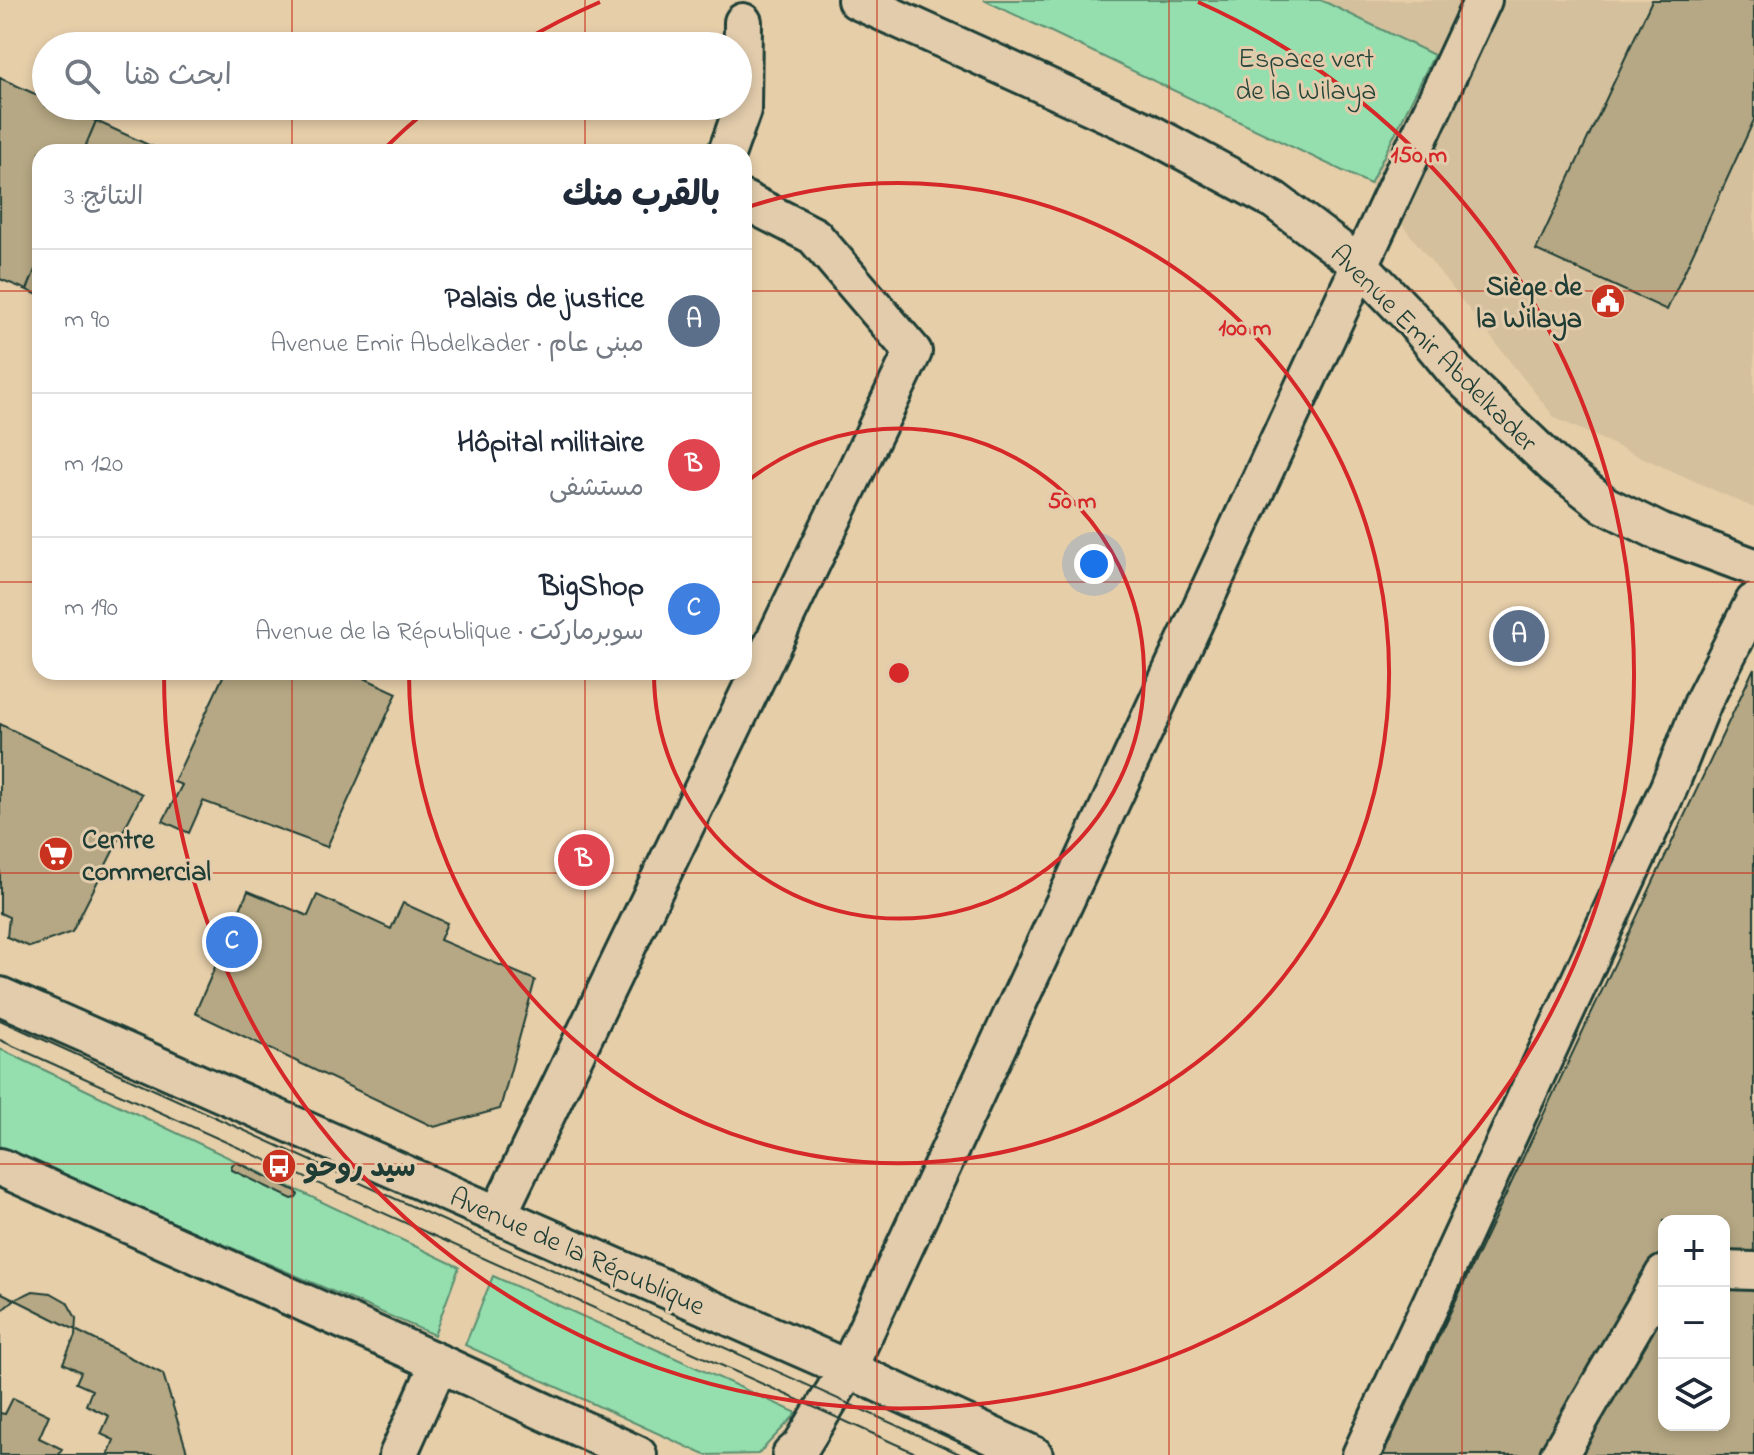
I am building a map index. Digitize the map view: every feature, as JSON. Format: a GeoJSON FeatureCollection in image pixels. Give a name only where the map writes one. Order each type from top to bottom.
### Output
{"type":"FeatureCollection","features":[{"type":"Feature","properties":{"kind":"street","name":"Avenue Emir Abdelkader"},"geometry":{"type":"LineString","coordinates":[[856,0],[1148,132],[1274,200],[1359,264],[1412,319],[1455,371],[1554,465],[1605,505],[1660,532],[1754,567]]}},
{"type":"Feature","properties":{"kind":"street"},"geometry":{"type":"LineString","coordinates":[[791,1455],[801,1446],[848,1369],[1483,0]]}},
{"type":"Feature","properties":{"kind":"street"},"geometry":{"type":"LineString","coordinates":[[743,22],[743,32]]}},
{"type":"Feature","properties":{"kind":"street"},"geometry":{"type":"LineString","coordinates":[[730,144],[738,120]]}},
{"type":"Feature","properties":{"kind":"street"},"geometry":{"type":"LineString","coordinates":[[498,1215],[913,352],[814,236],[752,204]]}},
{"type":"Feature","properties":{"kind":"street"},"geometry":{"type":"LineString","coordinates":[[1361,1455],[1669,787],[1703,702],[1754,602]]}},
{"type":"Feature","properties":{"kind":"street","name":"Avenue de la République"},"geometry":{"type":"LineString","coordinates":[[0,996],[848,1369],[1034,1455]]}},
{"type":"Feature","properties":{"kind":"street"},"geometry":{"type":"LineString","coordinates":[[0,1167],[638,1455]]}},
{"type":"Feature","properties":{"kind":"street"},"geometry":{"type":"LineString","coordinates":[[1730,1270],[1754,1271]]}},
{"type":"Feature","properties":{"kind":"street"},"geometry":{"type":"LineString","coordinates":[[1559,1455],[1658,1284]]}},
{"type":"Feature","properties":{"kind":"street"},"geometry":{"type":"LineString","coordinates":[[398,1455],[439,1363]]}},
{"type":"Feature","properties":{"kind":"shaded area","name":"Siège de la Wilaya"},"geometry":{"type":"Polygon","coordinates":[[[984,0],[1754,0],[1754,508],[1555,418],[1370,184],[984,0]]]}},
{"type":"Feature","properties":{"kind":"green space","name":"Espace vert de la Wilaya"},"geometry":{"type":"Polygon","coordinates":[[[984,0],[1321,0],[1434,55],[1370,184],[984,0]]]}},
{"type":"Feature","properties":{"kind":"green space"},"geometry":{"type":"Polygon","coordinates":[[[0,1049],[459,1267],[434,1335],[0,1148],[0,1049]]]}},
{"type":"Feature","properties":{"kind":"green space"},"geometry":{"type":"Polygon","coordinates":[[[493,1276],[797,1413],[758,1454],[705,1455],[465,1345],[493,1276]]]}},
{"type":"Feature","properties":{"kind":"building"},"geometry":{"type":"Polygon","coordinates":[[[1652,0],[1754,0],[1754,120],[1667,310],[1536,250],[1652,0]]]}},
{"type":"Feature","properties":{"kind":"building"},"geometry":{"type":"Polygon","coordinates":[[[0,78],[32,93],[32,120],[96,121],[86,144],[32,144],[32,277],[27,290],[0,279],[0,78]]]}},
{"type":"Feature","properties":{"kind":"building"},"geometry":{"type":"Polygon","coordinates":[[[96,121],[146,144],[86,144],[96,121]]]}},
{"type":"Feature","properties":{"kind":"building"},"geometry":{"type":"Polygon","coordinates":[[[1754,668],[1754,1249],[1740,1278],[1754,1286],[1754,1455],[1383,1455],[1754,668]]]}},
{"type":"Feature","properties":{"kind":"building"},"geometry":{"type":"Polygon","coordinates":[[[221,680],[369,680],[397,693],[327,847],[203,801],[189,833],[163,821],[182,785],[174,782],[221,680]]]}},
{"type":"Feature","properties":{"kind":"building","name":"Centre commercial"},"geometry":{"type":"Polygon","coordinates":[[[0,724],[142,794],[72,932],[30,947],[7,937],[9,917],[0,913],[0,724]]]}},
{"type":"Feature","properties":{"kind":"building"},"geometry":{"type":"Polygon","coordinates":[[[248,891],[308,916],[317,895],[391,929],[403,903],[447,923],[440,940],[535,980],[500,1109],[434,1127],[195,1013],[248,891]]]}},
{"type":"Feature","properties":{"kind":"building"},"geometry":{"type":"Polygon","coordinates":[[[236,1162],[296,1191],[298,1195],[292,1199],[232,1170],[231,1166],[236,1162]]]}},
{"type":"Feature","properties":{"kind":"building"},"geometry":{"type":"Polygon","coordinates":[[[33,1291],[51,1293],[67,1302],[76,1318],[75,1336],[63,1363],[81,1372],[76,1383],[92,1390],[86,1405],[109,1416],[101,1434],[114,1440],[108,1455],[59,1455],[62,1449],[39,1438],[49,1415],[13,1398],[5,1414],[0,1413],[0,1312],[14,1300],[33,1291]]]}},
{"type":"Feature","properties":{"kind":"building"},"geometry":{"type":"Polygon","coordinates":[[[0,1292],[163,1374],[188,1455],[0,1455],[0,1292]]]}},
{"type":"Feature","properties":{"kind":"tram line"},"geometry":{"type":"LineString","coordinates":[[0,1020],[962,1455]]}},
{"type":"Feature","properties":{"kind":"tram line"},"geometry":{"type":"LineString","coordinates":[[0,1040],[920,1455]]}},
{"type":"Feature","properties":{"kind":"place","name":"Siège de la Wilaya"},"geometry":{"type":"Point","coordinates":[1608,301]}},
{"type":"Feature","properties":{"kind":"place","name":"Palais de justice"},"geometry":{"type":"Point","coordinates":[1519,636]}},
{"type":"Feature","properties":{"kind":"place","name":"Centre commercial"},"geometry":{"type":"Point","coordinates":[56,854]}},
{"type":"Feature","properties":{"kind":"place","name":"Hôpital militaire"},"geometry":{"type":"Point","coordinates":[584,860]}},
{"type":"Feature","properties":{"kind":"place","name":"BigShop"},"geometry":{"type":"Point","coordinates":[232,942]}},
{"type":"Feature","properties":{"kind":"place","name":"سيد روحو"},"geometry":{"type":"Point","coordinates":[279,1166]}}]}
